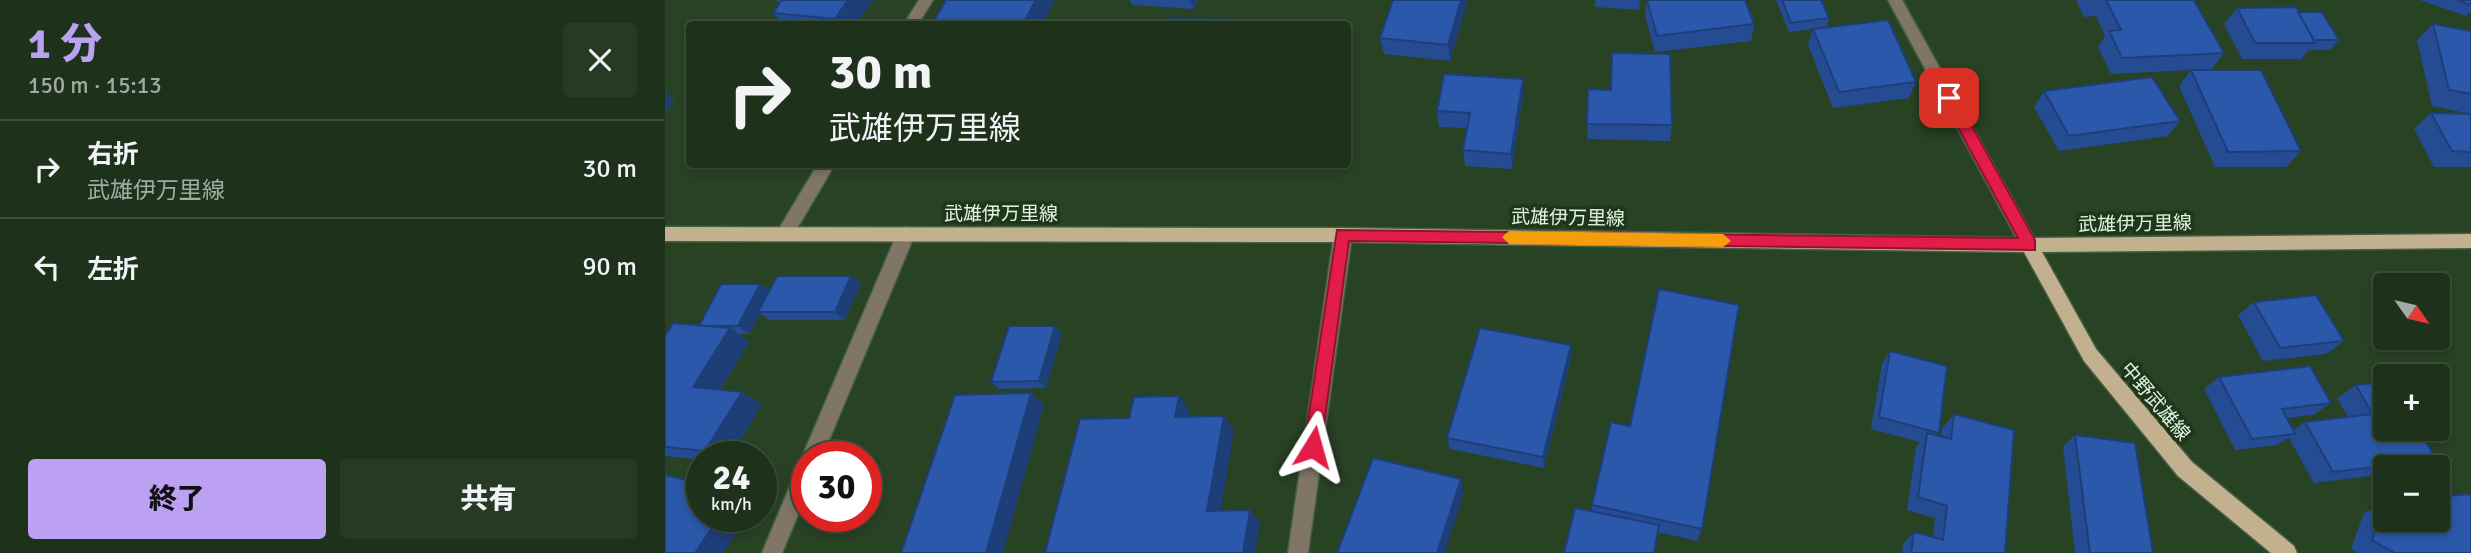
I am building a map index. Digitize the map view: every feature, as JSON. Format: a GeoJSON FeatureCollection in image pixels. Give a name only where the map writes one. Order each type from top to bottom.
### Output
{"type":"FeatureCollection","features":[{"type":"Feature","properties":{"kind":"main road","name":"武雄伊万里線"},"geometry":{"type":"LineString","coordinates":[[665,234],[786,232],[1343,235],[2029,245],[2471,241]]}},
{"type":"Feature","properties":{"kind":"main road","name":"中野武雄線"},"geometry":{"type":"LineString","coordinates":[[2029,245],[2090,355],[2185,470],[2287,553]]}},
{"type":"Feature","properties":{"kind":"street"},"geometry":{"type":"LineString","coordinates":[[913,21],[926,0]]}},
{"type":"Feature","properties":{"kind":"street"},"geometry":{"type":"LineString","coordinates":[[1895,0],[2029,245]]}},
{"type":"Feature","properties":{"kind":"street"},"geometry":{"type":"LineString","coordinates":[[786,232],[825,168]]}},
{"type":"Feature","properties":{"kind":"street"},"geometry":{"type":"LineString","coordinates":[[819,441],[906,234]]}},
{"type":"Feature","properties":{"kind":"street"},"geometry":{"type":"LineString","coordinates":[[1298,553],[1343,235]]}},
{"type":"Feature","properties":{"kind":"street"},"geometry":{"type":"LineString","coordinates":[[772,553],[791,508]]}},
{"type":"Feature","properties":{"kind":"building"},"geometry":{"type":"Polygon","coordinates":[[[782,0],[848,0],[835,19],[773,13],[782,0]]]}},
{"type":"Feature","properties":{"kind":"building"},"geometry":{"type":"Polygon","coordinates":[[[946,0],[1036,0],[1025,21],[934,21],[946,0]]]}},
{"type":"Feature","properties":{"kind":"building"},"geometry":{"type":"Polygon","coordinates":[[[1393,0],[1461,0],[1448,45],[1380,38],[1393,0]]]}},
{"type":"Feature","properties":{"kind":"building"},"geometry":{"type":"Polygon","coordinates":[[[1647,0],[1745,0],[1754,24],[1657,36],[1647,0]]]}},
{"type":"Feature","properties":{"kind":"building"},"geometry":{"type":"Polygon","coordinates":[[[1782,0],[1821,0],[1829,18],[1791,23],[1782,0]]]}},
{"type":"Feature","properties":{"kind":"building"},"geometry":{"type":"Polygon","coordinates":[[[2106,0],[2194,0],[2224,53],[2122,58],[2109,31],[2121,30],[2106,0]]]}},
{"type":"Feature","properties":{"kind":"building"},"geometry":{"type":"Polygon","coordinates":[[[2457,0],[2471,0],[2471,5],[2457,0]]]}},
{"type":"Feature","properties":{"kind":"building"},"geometry":{"type":"Polygon","coordinates":[[[2296,7],[2315,43],[2255,43],[2237,8],[2296,7]]]}},
{"type":"Feature","properties":{"kind":"building"},"geometry":{"type":"Polygon","coordinates":[[[2298,12],[2322,12],[2339,40],[2314,40],[2298,12]]]}},
{"type":"Feature","properties":{"kind":"building"},"geometry":{"type":"Polygon","coordinates":[[[1168,19],[1272,20],[1272,21],[1167,21],[1168,19]]]}},
{"type":"Feature","properties":{"kind":"building"},"geometry":{"type":"Polygon","coordinates":[[[1888,20],[1916,82],[1839,92],[1813,29],[1888,20]]]}},
{"type":"Feature","properties":{"kind":"building"},"geometry":{"type":"Polygon","coordinates":[[[2433,24],[2471,31],[2471,94],[2449,90],[2433,24]]]}},
{"type":"Feature","properties":{"kind":"building"},"geometry":{"type":"Polygon","coordinates":[[[1612,53],[1670,54],[1672,125],[1587,124],[1588,89],[1611,90],[1612,53]]]}},
{"type":"Feature","properties":{"kind":"building"},"geometry":{"type":"Polygon","coordinates":[[[2191,70],[2261,70],[2301,151],[2228,152],[2191,70]]]}},
{"type":"Feature","properties":{"kind":"building"},"geometry":{"type":"Polygon","coordinates":[[[1444,74],[1523,79],[1511,154],[1463,150],[1470,113],[1437,111],[1444,74]]]}},
{"type":"Feature","properties":{"kind":"building"},"geometry":{"type":"Polygon","coordinates":[[[2152,77],[2180,121],[2069,136],[2044,91],[2152,77]]]}},
{"type":"Feature","properties":{"kind":"building"},"geometry":{"type":"Polygon","coordinates":[[[2431,113],[2471,114],[2471,152],[2452,151],[2431,113]]]}},
{"type":"Feature","properties":{"kind":"building"},"geometry":{"type":"Polygon","coordinates":[[[777,276],[851,276],[835,312],[758,312],[777,276]]]}},
{"type":"Feature","properties":{"kind":"building"},"geometry":{"type":"Polygon","coordinates":[[[721,284],[760,284],[738,326],[699,326],[721,284]]]}},
{"type":"Feature","properties":{"kind":"building"},"geometry":{"type":"Polygon","coordinates":[[[1659,289],[1739,305],[1702,529],[1592,505],[1611,422],[1630,426],[1659,289]]]}},
{"type":"Feature","properties":{"kind":"building"},"geometry":{"type":"Polygon","coordinates":[[[2316,295],[2344,341],[2280,348],[2254,302],[2316,295]]]}},
{"type":"Feature","properties":{"kind":"building"},"geometry":{"type":"Polygon","coordinates":[[[673,323],[730,328],[693,387],[742,392],[711,441],[686,441],[686,449],[665,447],[665,336],[673,323]]]}},
{"type":"Feature","properties":{"kind":"building"},"geometry":{"type":"Polygon","coordinates":[[[1009,326],[1055,326],[1039,381],[991,382],[1009,326]]]}},
{"type":"Feature","properties":{"kind":"building"},"geometry":{"type":"Polygon","coordinates":[[[1480,328],[1571,345],[1543,457],[1447,438],[1480,328]]]}},
{"type":"Feature","properties":{"kind":"building"},"geometry":{"type":"Polygon","coordinates":[[[1890,351],[1947,366],[1939,433],[1879,417],[1890,351]]]}},
{"type":"Feature","properties":{"kind":"building"},"geometry":{"type":"Polygon","coordinates":[[[2310,366],[2331,403],[2282,409],[2295,434],[2252,439],[2219,377],[2310,366]]]}},
{"type":"Feature","properties":{"kind":"building"},"geometry":{"type":"Polygon","coordinates":[[[2373,383],[2373,441],[2425,441],[2434,455],[2373,455],[2373,467],[2333,472],[2305,422],[2372,414],[2356,385],[2373,383]]]}},
{"type":"Feature","properties":{"kind":"building"},"geometry":{"type":"Polygon","coordinates":[[[1031,393],[986,553],[901,553],[955,395],[1031,393]]]}},
{"type":"Feature","properties":{"kind":"building"},"geometry":{"type":"Polygon","coordinates":[[[1179,396],[1175,417],[1224,416],[1207,511],[1250,510],[1243,553],[1045,553],[1080,419],[1129,418],[1134,397],[1179,396]]]}},
{"type":"Feature","properties":{"kind":"building"},"geometry":{"type":"Polygon","coordinates":[[[1954,414],[2014,430],[2005,553],[1911,553],[1914,532],[1943,540],[1947,506],[1918,497],[1927,433],[1951,439],[1954,414]]]}},
{"type":"Feature","properties":{"kind":"building"},"geometry":{"type":"Polygon","coordinates":[[[2075,435],[2135,443],[2153,553],[2090,553],[2075,435]]]}},
{"type":"Feature","properties":{"kind":"building"},"geometry":{"type":"Polygon","coordinates":[[[1373,458],[1461,479],[1437,553],[1337,553],[1373,458]]]}},
{"type":"Feature","properties":{"kind":"building"},"geometry":{"type":"Polygon","coordinates":[[[665,475],[686,480],[686,532],[709,532],[695,553],[665,553],[665,475]]]}},
{"type":"Feature","properties":{"kind":"building"},"geometry":{"type":"Polygon","coordinates":[[[2470,494],[2471,553],[2395,553],[2372,540],[2375,532],[2450,532],[2450,496],[2470,494]]]}},
{"type":"Feature","properties":{"kind":"building"},"geometry":{"type":"Polygon","coordinates":[[[1575,508],[1659,525],[1654,553],[1564,553],[1575,508]]]}},
{"type":"Feature","properties":{"kind":"slow traffic"},"geometry":{"type":"LineString","coordinates":[[1509,237],[1723,241]]}},
{"type":"Feature","properties":{"kind":"route"},"geometry":{"type":"LineString","coordinates":[[1313,447],[1343,235],[2029,245],[1949,98]]}}]}
